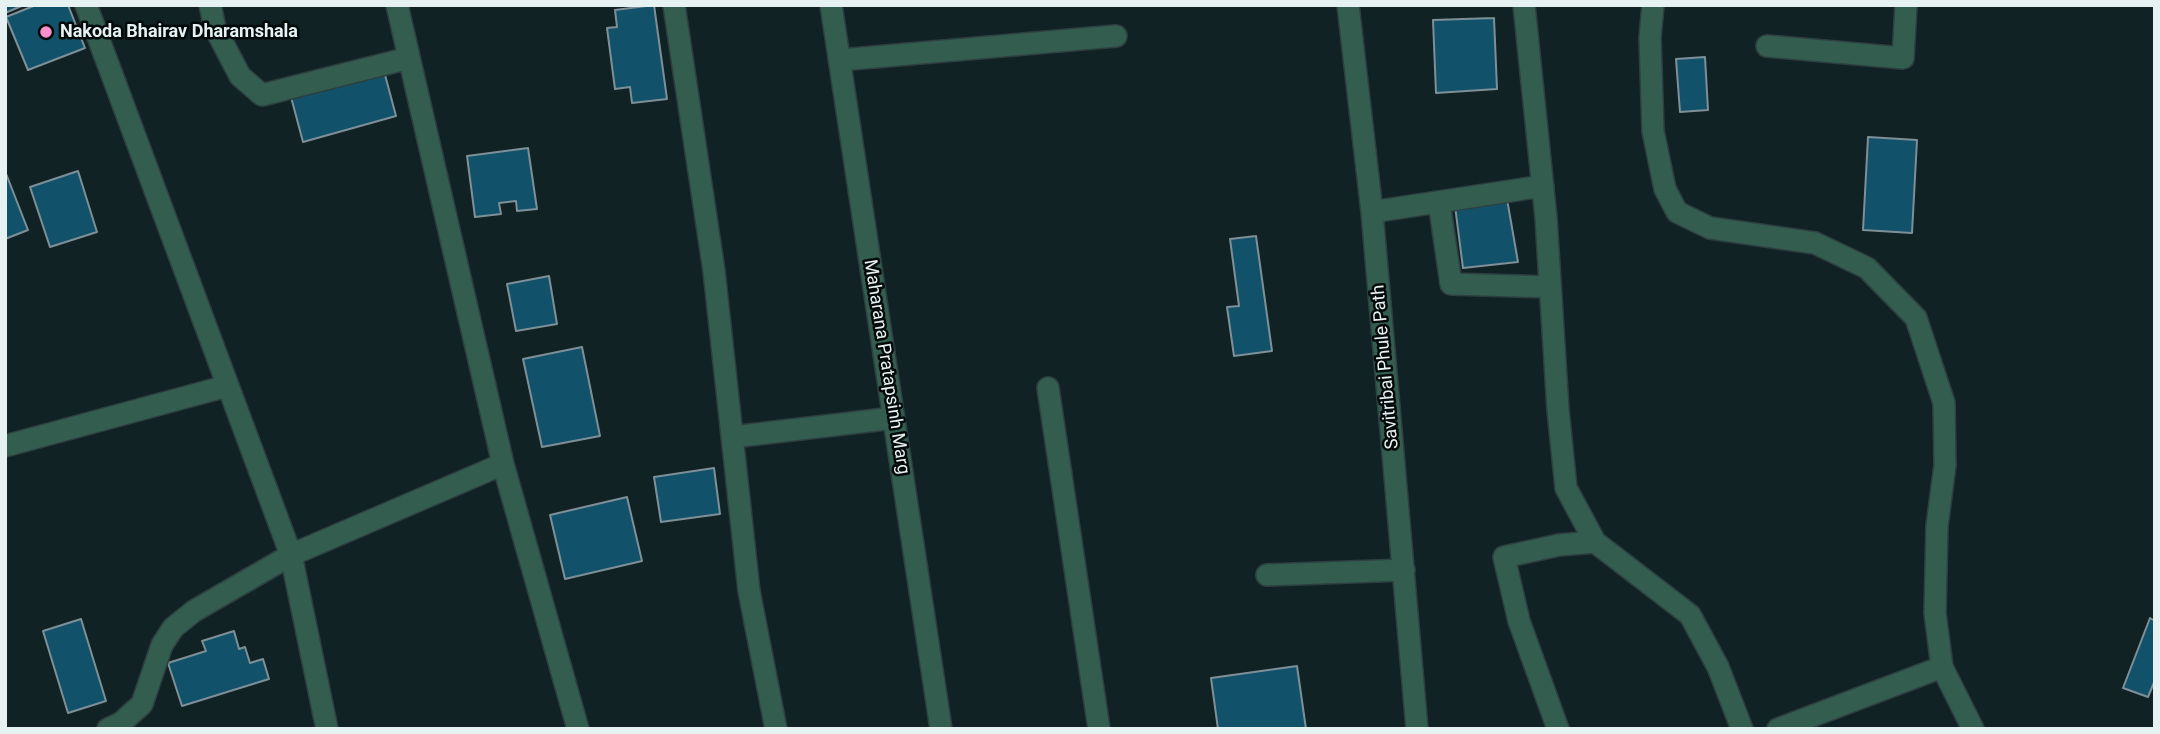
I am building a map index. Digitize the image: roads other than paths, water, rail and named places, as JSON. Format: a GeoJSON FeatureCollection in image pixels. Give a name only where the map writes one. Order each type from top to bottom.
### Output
{"type":"FeatureCollection","features":[{"type":"Feature","properties":{"kind":"street"},"geometry":{"type":"LineString","coordinates":[[86,5],[291,555],[327,729]]}},
{"type":"Feature","properties":{"kind":"street"},"geometry":{"type":"LineString","coordinates":[[210,5],[215,28],[240,76],[262,95],[409,58]]}},
{"type":"Feature","properties":{"kind":"street"},"geometry":{"type":"LineString","coordinates":[[397,5],[503,464],[578,729]]}},
{"type":"Feature","properties":{"kind":"street"},"geometry":{"type":"LineString","coordinates":[[674,5],[715,271],[749,591],[776,729]]}},
{"type":"Feature","properties":{"kind":"street","name":"Maharana Pratapsinh Marg"},"geometry":{"type":"LineString","coordinates":[[831,5],[941,729]]}},
{"type":"Feature","properties":{"kind":"street","name":"Savitribai Phule Path"},"geometry":{"type":"LineString","coordinates":[[1348,5],[1372,212],[1417,729]]}},
{"type":"Feature","properties":{"kind":"street"},"geometry":{"type":"LineString","coordinates":[[1524,5],[1543,186],[1558,411],[1566,488],[1595,542],[1690,615],[1718,667],[1742,729]]}},
{"type":"Feature","properties":{"kind":"street"},"geometry":{"type":"LineString","coordinates":[[1653,5],[1650,38],[1653,131],[1665,189],[1677,212],[1710,228],[1815,243],[1867,268],[1916,318],[1944,403],[1945,465],[1937,526],[1935,613],[1942,667],[1973,729]]}},
{"type":"Feature","properties":{"kind":"street"},"geometry":{"type":"LineString","coordinates":[[1767,46],[1903,58],[1906,5]]}},
{"type":"Feature","properties":{"kind":"street"},"geometry":{"type":"LineString","coordinates":[[840,60],[1116,36]]}},
{"type":"Feature","properties":{"kind":"street"},"geometry":{"type":"LineString","coordinates":[[1372,212],[1543,186]]}},
{"type":"Feature","properties":{"kind":"street"},"geometry":{"type":"LineString","coordinates":[[1439,202],[1451,284],[1550,287]]}},
{"type":"Feature","properties":{"kind":"street"},"geometry":{"type":"LineString","coordinates":[[5,446],[227,386]]}},
{"type":"Feature","properties":{"kind":"street"},"geometry":{"type":"LineString","coordinates":[[1048,388],[1099,729]]}},
{"type":"Feature","properties":{"kind":"street"},"geometry":{"type":"LineString","coordinates":[[732,438],[894,418]]}},
{"type":"Feature","properties":{"kind":"street"},"geometry":{"type":"LineString","coordinates":[[108,729],[121,723],[142,704],[162,645],[173,628],[194,611],[291,555],[503,464]]}},
{"type":"Feature","properties":{"kind":"street"},"geometry":{"type":"LineString","coordinates":[[1558,729],[1518,621],[1504,557],[1559,545],[1595,542]]}},
{"type":"Feature","properties":{"kind":"street"},"geometry":{"type":"LineString","coordinates":[[1267,575],[1404,570]]}},
{"type":"Feature","properties":{"kind":"street"},"geometry":{"type":"LineString","coordinates":[[1778,729],[1942,667]]}},
{"type":"Feature","properties":{"kind":"place","name":"Nakoda Bhairav Dharamshala"},"geometry":{"type":"Point","coordinates":[46,32]}}]}
